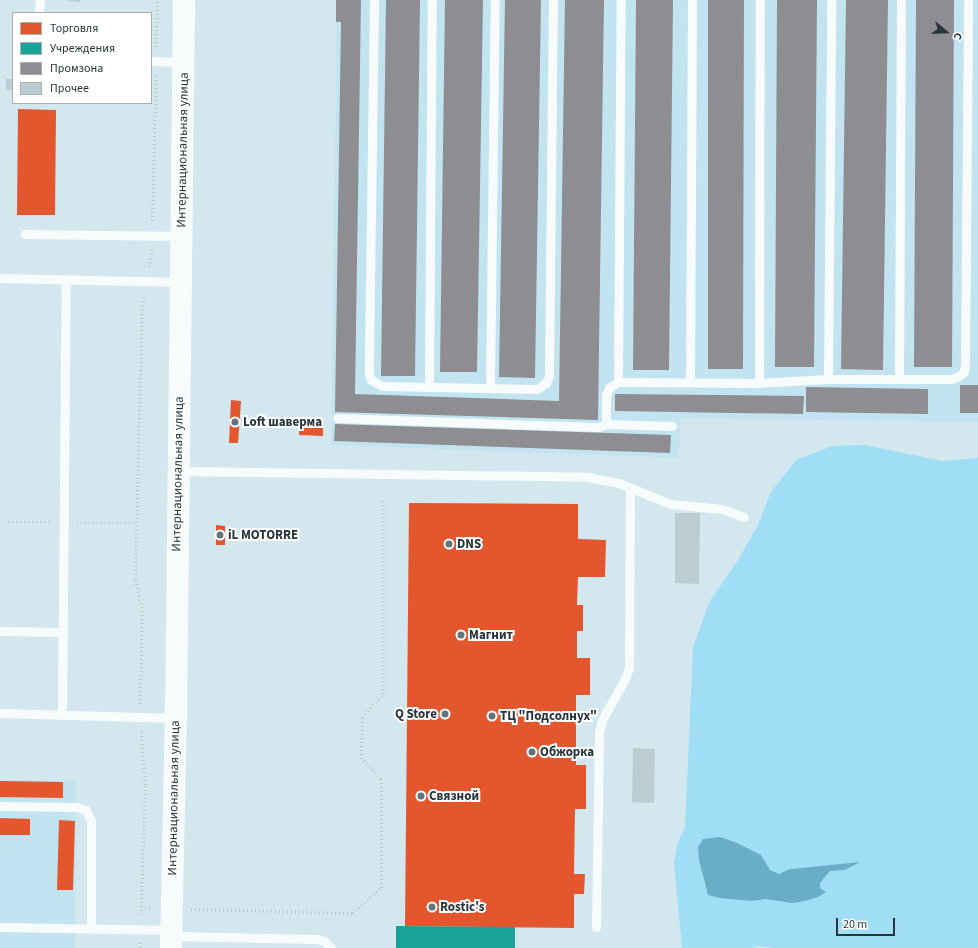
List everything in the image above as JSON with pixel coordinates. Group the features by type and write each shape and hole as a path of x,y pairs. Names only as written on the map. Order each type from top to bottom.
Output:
{"main road":[{"name":"Интернациональная улица","path":"171,938 176,718 184,0"}],"lane":[{"path":"39,12 40,0"},
{"path":"374,0 369,374 371,380 383,386 537,389 546,383 549,375 553,0"},
{"path":"429,387 432,0"},
{"path":"490,388 495,0"},
{"path":"618,382 621,0"},
{"path":"690,382 692,0"},
{"path":"759,383 760,0"},
{"path":"828,379 832,0"},
{"path":"899,379 901,0"},
{"path":"606,424 606,395 609,388 618,382 759,383 828,379 951,379 964,372 966,364 968,0"},
{"path":"154,61 184,62"},
{"path":"25,234 182,236"},
{"path":"0,278 181,282"},
{"path":"62,714 66,280"},
{"path":"337,418 598,427 606,424 672,426"},
{"path":"178,471 588,477 619,483 670,504 722,509 744,516"},
{"path":"596,927 599,732 602,720 624,681 628,668 630,488"},
{"path":"0,631 63,632"},
{"path":"0,713 176,718"},
{"path":"0,806 76,807 86,810 91,821 91,928"},
{"path":"0,927 140,928 171,938 317,939 324,941 331,948"}],"path":[{"path":"140,948 145,785 140,716 142,608 135,579 135,571 142,306 147,281 152,235 154,61 157,0"},
{"path":"141,907 352,914 381,888 381,779 361,759 362,717 383,694 383,499"}],"shaded area":[{"path":"337,0 978,0 978,422 680,418 679,458 331,445"},
{"path":"865,445 942,461 978,458 978,948 774,948 759,946 751,948 682,948 674,863 677,844 685,828 693,647 710,601 738,560 757,527 771,492 796,460 832,446","holes":["720,837 735,842 760,855 770,870 779,875 790,869 860,862 845,870 830,871 820,883 820,888 825,892 818,897 792,903 765,899 752,901 705,886 703,875"]},
{"path":"0,780 76,781 75,948 0,948"},
{"path":"720,837 735,842 761,855 770,870 779,874 790,869 860,862 845,870 830,871 820,883 820,888 826,892 818,897 805,901 792,903 765,899 752,901 720,898 708,895 699,860 698,847 703,839"}],"building: Торговля":[{"path":"18,109 56,110 55,215 17,215"},
{"name":"Loft шаверма","path":"231,400 241,401 238,443 229,443"},
{"path":"299,423 323,423 323,436 299,435"},
{"name":"ТЦ \"Подсолнух\"","path":"409,503 578,504 578,539 606,540 605,577 578,577 577,605 583,605 583,631 577,631 577,658 590,658 590,695 576,695 576,765 586,765 586,809 575,809 574,874 585,874 584,894 574,894 574,928 405,926"},
{"name":"iL MOTORRE","path":"216,525 225,526 225,545 216,545"},
{"path":"0,781 63,782 63,798 0,797"},
{"path":"0,818 30,819 30,835 0,835"},
{"path":"59,820 75,821 73,890 57,890"}],"building: Учреждения":[{"path":"396,926 515,927 515,948 396,948"}],"building: Промзона":[{"path":"336,0 361,0 355,394 559,401 565,0 604,0 598,420 335,412 341,22 336,22"},
{"path":"386,0 420,0 415,376 381,376"},
{"path":"445,0 483,0 477,372 440,372"},
{"path":"505,0 541,0 535,378 499,377"},
{"path":"636,0 673,0 669,370 633,370"},
{"path":"708,0 744,0 743,369 708,369"},
{"path":"777,0 817,0 814,367 775,367"},
{"path":"846,0 888,0 883,370 841,369"},
{"path":"916,0 954,0 952,367 914,367"},
{"path":"960,385 978,385 978,413 960,413"},
{"path":"806,387 928,389 928,414 806,412"},
{"path":"615,394 804,396 803,414 615,411"},
{"path":"335,424 671,435 670,453 334,441"}],"building: Прочее":[{"path":"80,0 80,2 69,1"},
{"path":"6,79 12,79 12,90 6,90"},
{"path":"675,513 700,513 699,584 675,583"},
{"path":"633,748 655,749 654,803 632,802"}],"place":[{"name":"Loft шаверма","path":"235,422"},
{"name":"iL MOTORRE","path":"220,535"},
{"name":"DNS","path":"449,544"},
{"name":"Магнит","path":"461,635"},
{"name":"Q Store","path":"445,714"},
{"name":"ТЦ \"Подсолнух\"","path":"492,716"},
{"name":"Обжорка","path":"532,752"},
{"name":"Связной","path":"421,796"},
{"name":"Rostic's","path":"432,907"}]}
